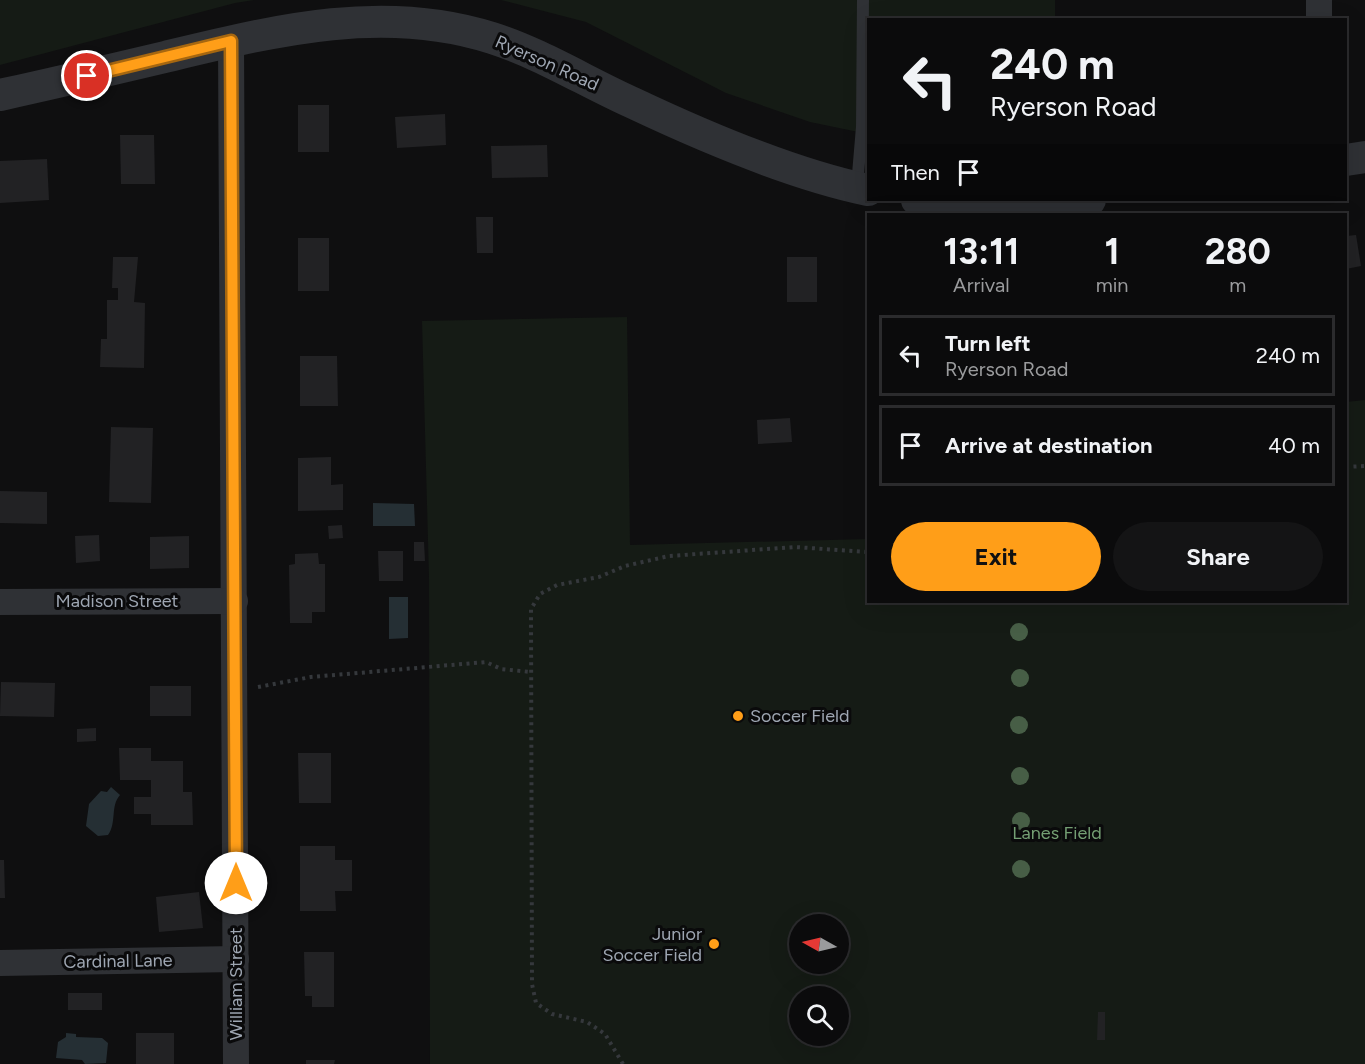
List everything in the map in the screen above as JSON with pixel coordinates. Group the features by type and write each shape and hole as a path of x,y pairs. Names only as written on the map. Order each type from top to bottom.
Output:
{"street":[{"path":"1318,0 1319,18"},
{"name":"Ryerson Road","path":"0,95 270,32 347,21 396,21 444,26 521,48 633,103 710,137 822,178 862,189"},
{"name":"William Street","path":"231,41 236,1064"},
{"path":"1347,160 1365,157"},
{"path":"926,201 1009,210 1082,201"},
{"name":"Madison Street","path":"0,602 235,601"},
{"name":"Cardinal Lane","path":"0,963 236,958"}],"lane":[{"path":"862,189 863,0"}],"path":[{"path":"1347,467 1365,466"},
{"path":"623,1064 605,1034 587,1022 552,1014 536,1003 532,984 531,609 540,594 557,585 599,577 625,566 669,555 795,547 867,552"},
{"path":"258,687 311,677 486,662 501,669 531,672"}],"green space":[{"path":"0,0 254,0 235,3 0,65"},
{"path":"501,0 1055,0 1055,18 867,18 867,134 810,122 726,93 586,22"},
{"name":"Lanes Field","path":"627,317 630,545 867,539 867,603 1347,603 1347,402 1365,400 1365,1064 430,1064 429,577 422,321"}],"shaded area":[{"path":"373,503 414,504 415,526 373,526"},
{"path":"389,597 408,597 408,638 389,639"},
{"path":"111,787 120,795 115,804 111,830 108,835 98,836 86,826 89,804 101,791 107,792"},
{"path":"66,1033 76,1034 76,1037 102,1038 108,1043 106,1063 85,1064 82,1060 56,1058 58,1042 66,1037"}],"building":[{"path":"298,105 329,105 329,152 298,152"},
{"path":"445,114 446,145 397,148 395,117"},
{"path":"120,135 154,135 155,184 121,184"},
{"path":"547,145 548,177 492,178 491,146"},
{"path":"47,159 49,200 0,203 0,161"},
{"path":"476,217 493,217 493,253 477,253"},
{"path":"1356,235 1361,266 1347,269 1347,236"},
{"path":"298,238 329,238 329,291 298,291"},
{"path":"113,257 138,257 134,302 145,303 144,368 100,367 101,339 107,339 107,300 118,300 118,288 112,288"},
{"path":"787,257 817,257 817,302 787,302"},
{"path":"300,356 337,356 338,406 300,406"},
{"path":"790,418 792,442 758,444 757,420"},
{"path":"111,427 153,428 151,503 109,502"},
{"path":"331,457 331,485 343,484 343,510 298,511 298,458"},
{"path":"0,491 47,492 47,524 0,523"},
{"path":"342,525 343,538 329,539 328,526"},
{"path":"99,535 100,561 76,563 75,536"},
{"path":"189,536 189,568 150,569 150,537"},
{"path":"414,542 424,542 425,561 414,561"},
{"path":"378,551 403,551 403,581 379,581"},
{"path":"318,553 319,564 325,564 325,612 312,612 312,623 290,623 289,565 295,564 295,554"},
{"path":"1,682 55,683 54,717 0,716"},
{"path":"150,686 191,686 191,716 150,716"},
{"path":"96,728 96,741 77,742 77,729"},
{"path":"119,748 151,748 151,761 183,761 183,792 192,792 193,825 151,825 151,814 134,814 134,797 151,797 151,780 120,780"},
{"path":"298,753 331,753 331,803 299,803"},
{"path":"300,846 335,846 335,860 352,860 352,891 335,891 336,911 300,911"},
{"path":"0,860 4,860 5,898 0,898"},
{"path":"199,892 203,928 159,932 156,897"},
{"path":"304,952 334,952 334,1007 312,1007 312,996 305,996"},
{"path":"68,993 102,993 102,1010 68,1010"},
{"path":"1098,1012 1105,1012 1105,1040 1097,1040"},
{"path":"136,1033 174,1033 174,1064 136,1064"},
{"path":"306,1060 335,1060 334,1064 306,1064"}],"place":[{"name":"Soccer Field","path":"738,716"},
{"name":"Junior Soccer Field","path":"714,944"}],"route":[{"path":"87,76 231,41 236,883"}]}
